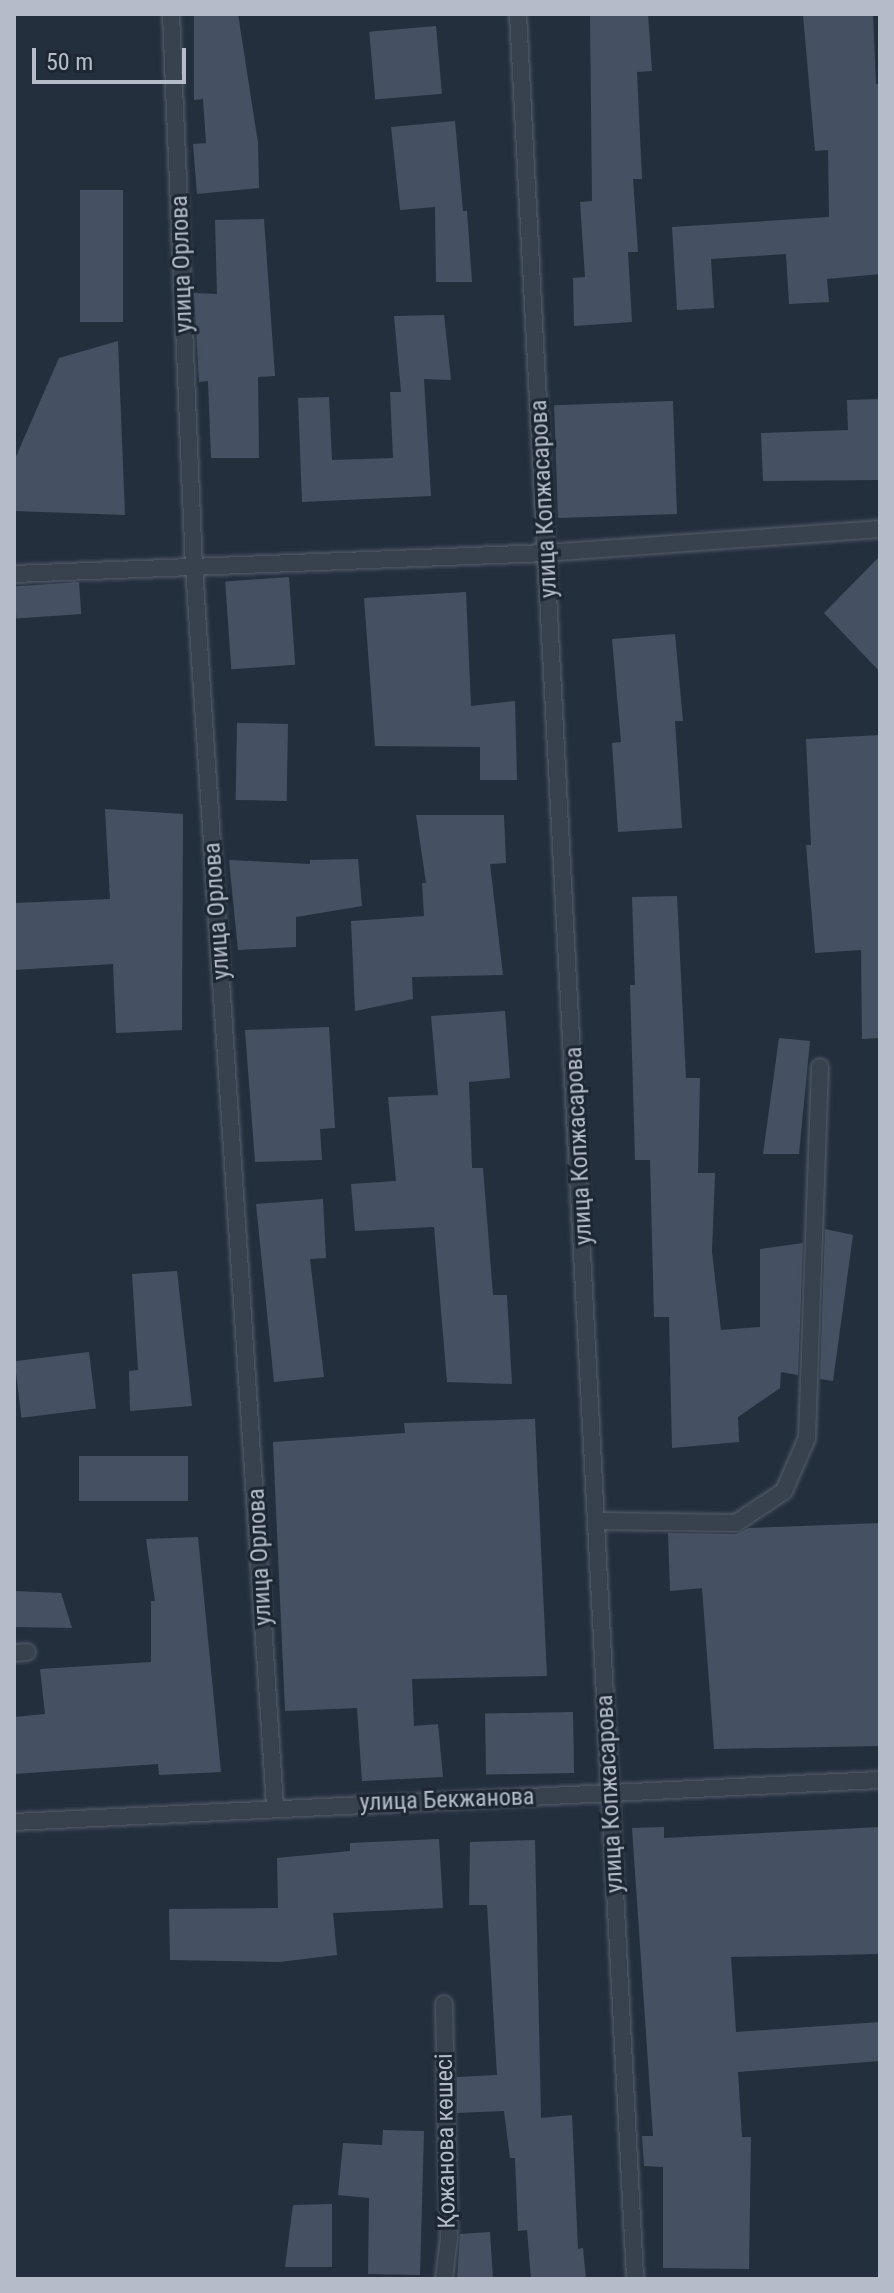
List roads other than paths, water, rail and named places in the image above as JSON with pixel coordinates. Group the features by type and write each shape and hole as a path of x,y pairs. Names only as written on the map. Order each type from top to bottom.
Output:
{"street":[{"name":"улица Орлова","path":"171,14 194,567 275,1807"},
{"name":"улица Копжасарова","path":"518,14 599,1521 635,2279"},
{"path":"14,574 547,553 880,529"},
{"path":"599,1521 736,1523 784,1491 807,1438 820,1067"},
{"name":"улица Бекжанова","path":"14,1822 880,1780"},
{"name":"Қожанова көшесі","path":"444,2004 449,2238 444,2279"}]}
